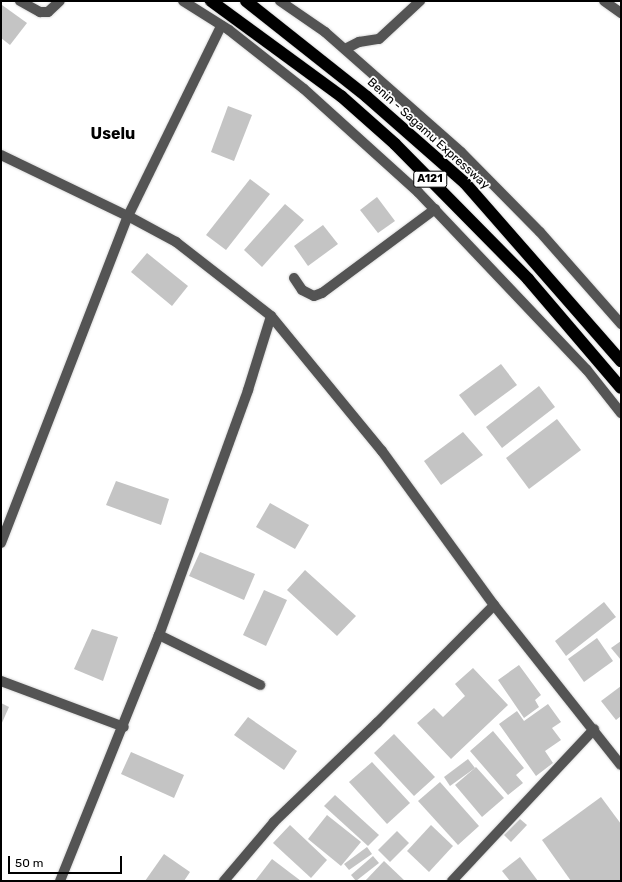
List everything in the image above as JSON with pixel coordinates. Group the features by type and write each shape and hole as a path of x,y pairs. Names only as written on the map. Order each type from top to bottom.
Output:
{"highway":[{"name":"A121","path":"211,1 341,96 395,144 528,279 621,388"},
{"name":"Benin - Sagamu Expressway","path":"246,1 367,97 465,183 621,360"}],"street":[{"path":"20,1 40,12 48,12 60,1"},
{"path":"183,1 221,26 304,89 435,210 587,370 621,413"},
{"path":"280,1 326,32 461,152 540,232 621,324"},
{"path":"345,49 359,42 379,39 420,1"},
{"path":"604,1 621,13"},
{"path":"1,544 128,216 221,26"},
{"path":"1,155 128,216 176,242 271,316 382,451 494,605 594,729 621,765"},
{"path":"294,278 302,290 314,296 322,294 435,210"},
{"path":"60,881 124,727 159,635 248,390 271,316"},
{"path":"224,881 274,822 377,724 494,605"},
{"path":"159,635 260,685"},
{"path":"1,681 124,727"},
{"path":"452,881 594,729"}],"building":[{"path":"2,5 27,23 10,45 1,38"},
{"path":"228,106 252,115 234,161 211,152"},
{"path":"250,179 270,194 226,250 206,235"},
{"path":"377,197 395,221 378,233 360,210"},
{"path":"285,204 304,220 262,267 244,250"},
{"path":"323,225 338,244 308,266 294,246"},
{"path":"147,253 188,286 172,306 131,272"},
{"path":"501,364 517,385 475,416 459,395"},
{"path":"539,386 555,407 502,448 486,427"},
{"path":"557,419 581,450 529,489 506,458"},
{"path":"463,432 483,455 441,485 424,461"},
{"path":"116,481 169,499 161,525 106,505"},
{"path":"270,503 309,525 295,549 256,527"},
{"path":"200,552 255,574 244,600 189,576"},
{"path":"305,570 356,616 337,636 287,590"},
{"path":"264,590 287,600 266,646 243,635"},
{"path":"604,602 616,617 566,656 555,641"},
{"path":"92,629 118,637 103,681 74,669"},
{"path":"597,638 613,661 584,682 568,659"},
{"path":"621,641 621,660 611,648"},
{"path":"519,665 541,695 535,700 539,707 524,718 498,680"},
{"path":"473,668 508,705 451,759 417,723 434,708 443,717 465,696 455,684"},
{"path":"621,686 621,716 616,720 601,701"},
{"path":"1,703 9,707 1,725"},
{"path":"548,704 561,722 552,728 561,740 545,751 553,763 536,776 499,724 517,711 524,721"},
{"path":"248,717 297,751 284,770 234,735"},
{"path":"493,731 524,768 516,775 523,783 508,795 470,751"},
{"path":"394,734 435,777 414,796 374,753"},
{"path":"131,752 184,775 174,798 121,774"},
{"path":"468,759 475,768 450,786 444,777"},
{"path":"372,762 410,803 387,824 349,782"},
{"path":"476,767 504,798 482,817 455,785"},
{"path":"440,782 479,826 458,845 418,801"},
{"path":"335,795 379,835 368,846 324,806"},
{"path":"601,797 621,824 621,881 571,881 542,840"},
{"path":"327,815 361,842 341,866 308,839"},
{"path":"520,819 527,825 511,842 504,835"},
{"path":"290,825 327,860 311,878 273,843"},
{"path":"431,825 453,846 429,872 407,851"},
{"path":"397,831 409,843 390,862 378,850"},
{"path":"367,847 372,854 349,870 344,864"},
{"path":"164,854 190,872 184,881 145,881"},
{"path":"373,856 379,863 356,881 351,875"},
{"path":"520,857 538,881 510,881 502,871"},
{"path":"272,859 301,881 255,881"},
{"path":"384,861 405,881 365,881"}],"district":[{"name":"Uselu","path":"113,134"}]}
